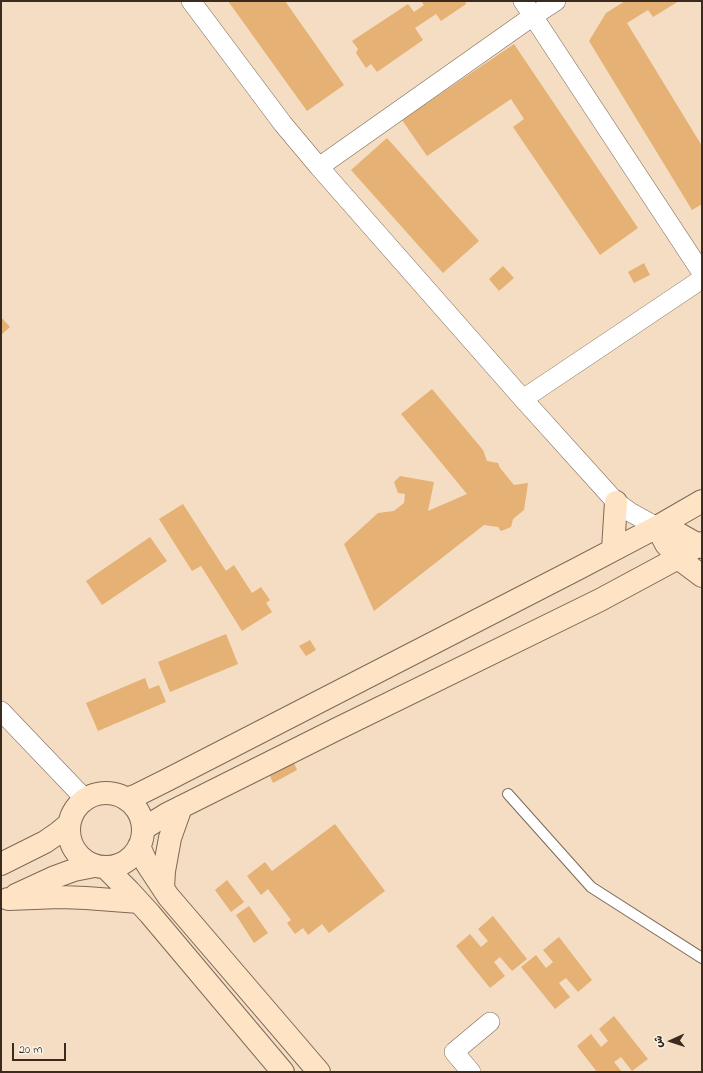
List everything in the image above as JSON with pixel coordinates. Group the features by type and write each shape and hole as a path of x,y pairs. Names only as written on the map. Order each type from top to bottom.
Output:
{"main road":[{"path":"126,799 165,781 614,550 702,501"},
{"path":"614,550 616,502"},
{"path":"657,527 679,534 701,545"},
{"path":"657,527 666,544 678,558 702,576"},
{"path":"5,901 36,885 74,870 116,866 125,862 133,855 141,838 156,820 600,600 701,545"},
{"path":"283,1072 139,902 100,867 84,861 77,854 71,845 69,824 72,814 77,806 85,799 94,795 105,793 116,794 126,799 138,812 141,820 141,838 147,864 162,888 319,1072"},
{"path":"162,888 164,866 170,838 181,807"},
{"path":"1,864 45,842 69,824"},
{"path":"5,901 60,897 139,902"}],"street":[{"path":"191,1 283,124 523,399 616,502 630,512 657,527"},
{"path":"319,167 528,8 556,1"},
{"path":"528,8 702,273"},
{"path":"523,399 702,279"},
{"path":"1,711 85,799"},
{"path":"471,1072 454,1052 490,1022"}],"lane":[{"path":"508,794 591,887 702,958"}],"building":[{"path":"228,1 285,1 344,85 307,111"},
{"path":"421,1 465,1 466,4 441,21 436,14 415,28 423,40 377,72 371,64 366,68 356,53 358,49 352,41 408,4 414,12 424,5"},
{"path":"625,1 679,1 653,17 648,10 627,23 702,146 702,204 692,210 589,41 606,13"},
{"path":"514,44 638,228 600,255 513,127 524,119 511,99 427,156 402,120"},
{"path":"387,138 479,241 443,273 351,170"},
{"path":"644,263 650,275 634,283 628,272"},
{"path":"503,266 514,278 499,291 489,279"},
{"path":"1,317 10,327 1,335"},
{"path":"432,389 483,450 487,461 498,463 500,468 514,485 528,483 524,510 513,519 511,527 501,531 498,527 484,525 374,611 344,544 378,513 394,511 404,503 405,494 398,493 394,482 400,476 434,482 428,511 467,494 401,414"},
{"path":"183,504 226,571 234,565 252,593 261,587 270,600 266,603 272,612 242,631 201,566 192,571 159,519"},
{"path":"150,537 167,561 102,605 86,581"},
{"path":"226,634 238,664 170,692 158,662"},
{"path":"310,640 316,650 306,656 299,646"},
{"path":"145,678 149,689 159,685 166,702 98,731 86,703"},
{"path":"294,763 297,770 273,783 270,776"},
{"path":"335,824 385,891 329,933 322,924 308,935 303,928 295,934 287,923 291,920 268,889 261,895 247,876 265,862 272,871"},
{"path":"227,880 244,902 231,912 215,890"},
{"path":"249,906 268,933 254,943 236,915"},
{"path":"493,916 527,959 512,971 500,957 494,962 505,976 490,988 456,946 470,934 481,947 488,941 478,929"},
{"path":"559,937 592,980 578,992 566,978 559,983 570,997 555,1009 521,967 536,955 546,968 553,962 543,950"},
{"path":"614,1016 648,1059 632,1071 621,1057 614,1062 622,1072 597,1072 577,1046 591,1034 601,1047 608,1041 599,1029"}]}
